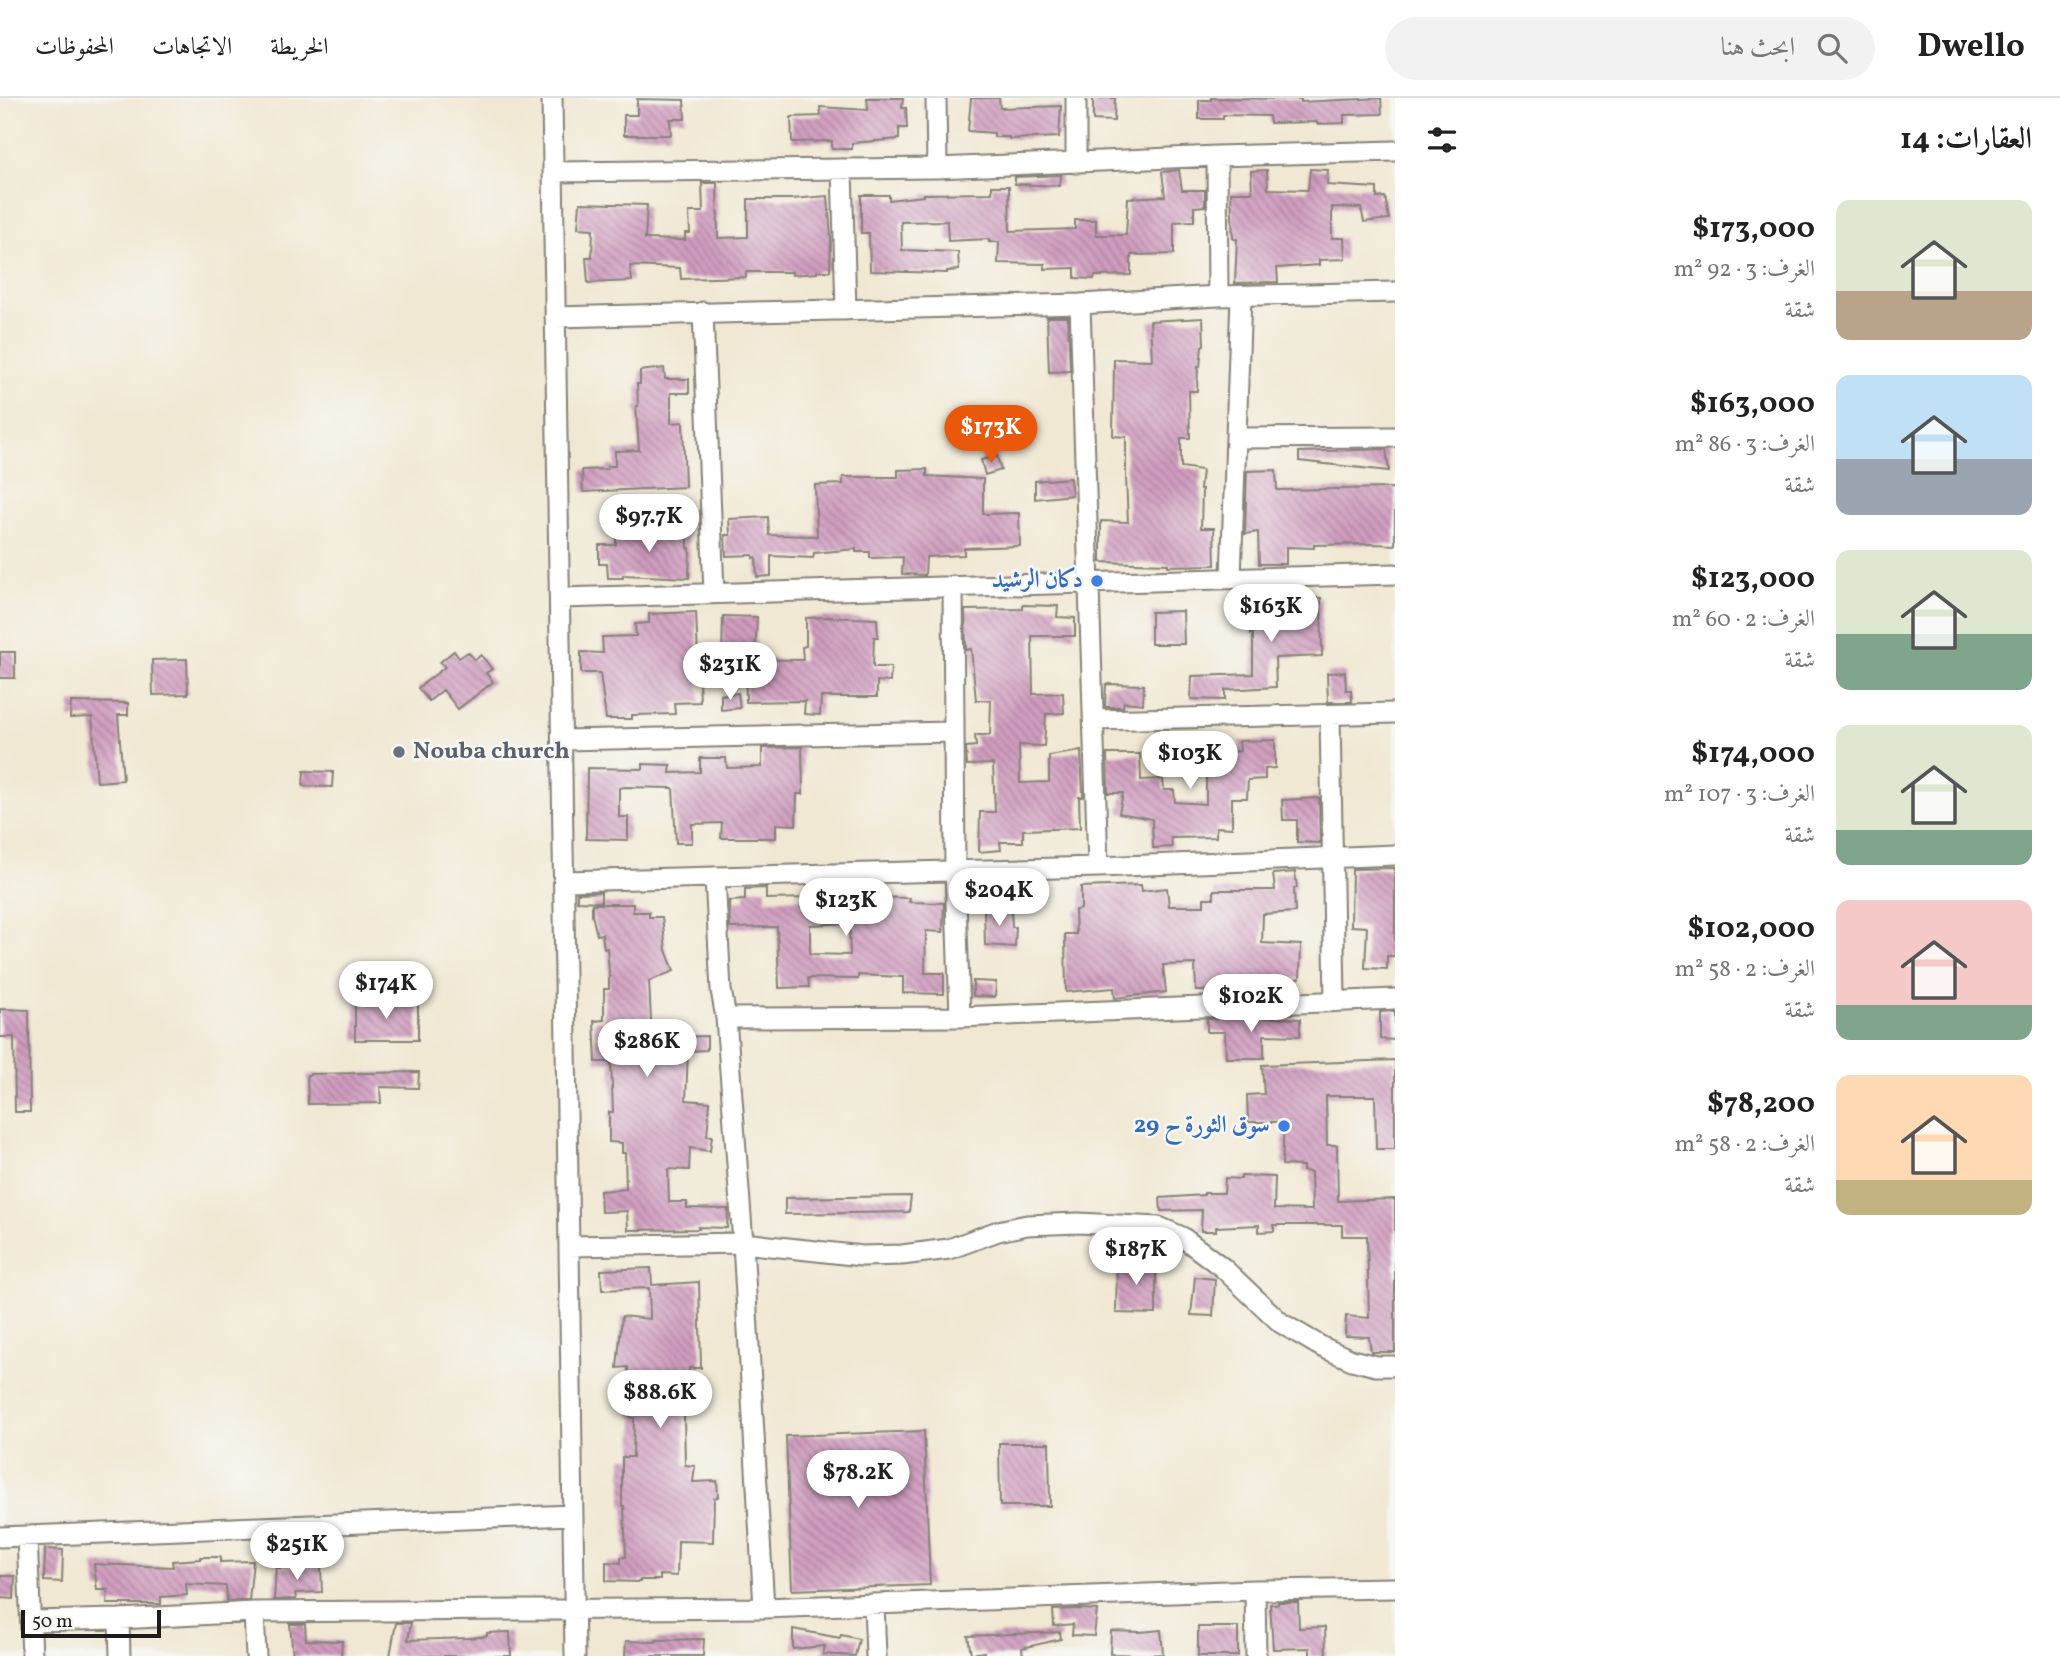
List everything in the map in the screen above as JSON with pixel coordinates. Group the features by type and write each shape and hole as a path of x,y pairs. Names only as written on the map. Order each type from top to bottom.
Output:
{"street":[{"path":"552,98 575,1656"},
{"path":"936,98 936,168"},
{"path":"1076,98 1076,163"},
{"path":"553,173 936,168 1395,151"},
{"path":"1217,156 1218,296"},
{"path":"842,169 846,310"},
{"path":"555,317 1080,304 1218,296 1395,292"},
{"path":"1231,578 1241,296"},
{"path":"1080,304 1098,867"},
{"path":"703,313 713,593"},
{"path":"1236,438 1395,437"},
{"path":"559,598 1395,574"},
{"path":"953,586 955,870 960,1017"},
{"path":"1094,720 1395,713"},
{"path":"1330,716 1335,1001"},
{"path":"562,740 953,732"},
{"path":"564,881 1098,867 1395,855"},
{"path":"715,877 721,990 726,1018 743,1243 764,1608"},
{"path":"726,1018 960,1017 1395,999"},
{"path":"569,1246 743,1243 862,1256 902,1255 948,1249 998,1231 1027,1225 1077,1223 1159,1227 1182,1237 1223,1268 1281,1323 1322,1347 1352,1360 1376,1366 1395,1366"},
{"path":"0,1537 573,1515"},
{"path":"27,1536 32,1656"},
{"path":"31,1621 254,1612 764,1608 1255,1590 1395,1588"},
{"path":"1255,1590 1256,1656"},
{"path":"874,1604 876,1656"},
{"path":"254,1612 256,1656"},
{"path":"119,1619 120,1656"}],"building":[{"path":"867,98 903,98 902,108 906,108 907,128 899,128 899,139 852,143 852,149 832,149 832,141 792,142 791,117 821,116 820,107 868,110"},
{"path":"971,98 999,98 1000,108 1061,106 1059,137 1009,139 994,137 994,133 968,131"},
{"path":"1093,98 1115,98 1114,121 1093,120"},
{"path":"1381,98 1382,114 1344,115 1344,123 1317,124 1270,123 1269,116 1223,115 1223,119 1199,119 1199,100 1301,99 1301,102"},
{"path":"637,99 684,100 685,119 670,119 671,135 624,135 624,115 637,115"},
{"path":"1310,169 1328,170 1327,185 1377,188 1377,198 1385,197 1389,219 1364,222 1361,208 1332,207 1332,238 1344,238 1345,259 1319,260 1319,265 1277,268 1278,282 1235,283 1237,239 1233,239 1231,192 1252,192 1251,171 1267,170 1268,189 1308,190"},
{"path":"1179,170 1182,190 1205,190 1205,206 1194,207 1194,221 1174,222 1174,254 1131,255 1131,275 1075,278 1075,268 1045,269 1045,264 998,263 999,242 989,242 989,239 948,241 947,221 901,222 902,250 958,252 959,270 947,273 870,271 869,233 861,233 861,195 889,195 889,200 923,194 992,193 992,186 1009,186 1010,231 1075,229 1075,220 1096,220 1096,235 1126,235 1128,198 1165,196 1162,172"},
{"path":"1061,175 1060,186 1015,184 1015,177"},
{"path":"702,183 717,183 718,238 748,237 748,199 828,196 830,271 792,275 792,272 746,272 746,277 681,279 680,268 630,266 632,281 588,283 586,257 592,257 593,229 578,228 580,203 647,205 645,239 685,240 685,233 690,233 689,212 703,212"},
{"path":"1047,317 1068,317 1070,371 1049,372"},
{"path":"1203,318 1204,345 1200,367 1198,366 1197,391 1189,391 1190,438 1181,438 1181,467 1202,470 1201,528 1214,528 1215,565 1168,566 1101,562 1101,521 1128,522 1126,437 1113,436 1114,359 1152,360 1150,321"},
{"path":"664,368 665,379 689,379 689,393 671,393 671,423 683,422 685,487 583,492 582,470 607,469 607,466 615,466 615,451 639,450 636,406 640,371"},
{"path":"1386,449 1389,471 1299,461 1299,452"},
{"path":"997,456 1001,470 985,475 981,460"},
{"path":"927,469 927,476 983,479 983,514 1019,513 1020,546 964,548 964,555 926,557 925,575 902,574 903,557 870,558 870,552 856,552 856,549 814,553 813,558 771,556 771,576 757,577 756,557 726,556 725,535 730,535 729,519 768,517 769,535 817,536 815,485 843,484 843,477 898,477 898,470"},
{"path":"1276,470 1277,490 1395,488 1395,545 1286,547 1286,564 1259,564 1258,532 1245,534 1247,471"},
{"path":"1070,478 1072,495 1035,499 1035,481"},
{"path":"659,522 688,523 689,578 623,575 623,578 608,578 607,564 599,564 599,545 616,545 616,534 661,535"},
{"path":"1264,591 1278,592 1278,596 1321,598 1322,656 1275,658 1276,687 1225,690 1225,700 1191,699 1192,676 1253,674 1250,609 1263,609"},
{"path":"1023,605 1058,606 1057,617 1075,618 1075,636 1032,636 1033,694 1063,693 1064,713 1046,714 1044,746 1019,745 1020,783 1049,782 1049,756 1081,751 1083,797 1079,797 1080,828 1023,830 1023,842 1000,842 1001,850 979,852 980,812 995,812 993,764 967,765 966,747 976,746 975,735 990,735 991,700 976,700 971,649 966,650 965,610 1023,609"},
{"path":"1183,611 1184,644 1151,644 1151,612"},
{"path":"696,612 700,702 674,703 675,714 632,715 632,719 606,719 600,673 581,673 581,652 603,653 602,637 636,636 635,624 649,623 649,614"},
{"path":"723,616 757,617 755,658 722,657"},
{"path":"806,618 877,619 878,637 874,637 873,667 891,667 890,682 877,681 877,697 821,697 820,715 804,714 805,701 746,702 745,659 803,660"},
{"path":"454,651 459,658 468,652 475,660 481,655 492,669 486,673 493,682 458,709 443,690 429,701 418,688 445,667 440,662"},
{"path":"0,652 15,652 15,678 0,678"},
{"path":"187,659 188,694 153,695 152,660"},
{"path":"1345,672 1346,690 1351,690 1352,702 1328,702 1327,673"},
{"path":"1106,684 1144,685 1143,704 1124,702 1123,707 1105,707"},
{"path":"738,693 740,708 721,710 721,695"},
{"path":"71,702 128,703 128,715 118,715 123,780 97,782 92,717 70,718"},
{"path":"1275,740 1275,768 1265,769 1265,779 1248,780 1247,798 1232,798 1232,828 1216,827 1216,837 1171,838 1172,847 1153,848 1152,819 1119,813 1123,793 1108,793 1107,754 1140,754 1141,780 1163,779 1164,790 1174,790 1175,802 1206,804 1206,774 1197,774 1197,752 1240,751 1239,741"},
{"path":"802,747 803,794 797,794 796,825 776,824 776,838 721,838 722,823 692,824 692,843 676,843 673,788 625,787 619,788 619,817 628,817 628,840 586,839 587,768 643,769 643,764 671,765 670,773 700,772 700,758 726,758 727,768 762,767 762,748"},
{"path":"304,771 333,772 332,787 303,786"},
{"path":"1319,798 1320,843 1297,842 1297,820 1283,820 1282,800"},
{"path":"1395,868 1395,956 1387,956 1387,969 1365,968 1367,927 1351,926 1352,869"},
{"path":"1295,872 1295,912 1263,914 1262,943 1301,945 1300,978 1247,989 1247,993 1207,995 1207,991 1196,991 1195,964 1163,965 1166,992 1115,998 1114,988 1066,992 1065,934 1076,934 1075,910 1081,909 1081,887 1141,885 1142,891 1167,888 1169,906 1204,906 1204,898 1214,898 1214,890 1275,890 1273,874"},
{"path":"766,888 766,899 809,898 809,901 860,897 910,898 909,902 944,903 943,932 926,931 925,973 944,973 944,994 903,993 903,977 858,975 858,979 808,978 809,987 779,988 777,927 730,928 729,901 745,900 745,889","holes":["849,923 850,955 810,954 810,925"]},
{"path":"601,892 601,902 577,901 577,893"},
{"path":"592,904 633,904 633,912 649,912 649,917 662,917 666,950 674,971 649,981 652,1040 707,1036 707,1050 688,1051 686,1100 710,1102 707,1136 712,1136 710,1151 690,1148 689,1170 668,1169 669,1202 687,1202 687,1208 728,1209 727,1228 628,1230 627,1211 601,1212 600,1191 626,1189 625,1153 622,1153 622,1143 609,1142 609,1112 613,1112 611,1062 596,1062 594,1021 604,1020 604,989 609,989 609,971 607,948 604,949 602,934 597,935"},
{"path":"984,908 1011,908 1012,927 1016,927 1015,947 985,945"},
{"path":"973,981 996,982 995,997 973,996"},
{"path":"355,1002 418,1002 418,1040 355,1040"},
{"path":"0,1009 29,1010 30,1112 15,1112 14,1037 0,1037"},
{"path":"1395,1011 1395,1040 1380,1039 1380,1012"},
{"path":"1207,1019 1300,1019 1300,1036 1264,1035 1264,1058 1226,1058 1225,1032 1207,1032"},
{"path":"1395,1060 1395,1149 1376,1149 1375,1096 1326,1096 1327,1145 1337,1145 1338,1201 1395,1199 1395,1352 1371,1352 1369,1337 1345,1336 1346,1316 1369,1318 1367,1236 1342,1236 1342,1225 1274,1225 1274,1231 1259,1232 1259,1225 1216,1227 1216,1231 1201,1231 1202,1210 1161,1211 1160,1198 1224,1193 1225,1178 1275,1177 1274,1209 1312,1210 1311,1172 1303,1171 1303,1166 1282,1165 1284,1122 1248,1122 1247,1095 1264,1094 1262,1065"},
{"path":"419,1072 418,1088 380,1087 381,1103 308,1104 307,1075 310,1074"},
{"path":"911,1196 909,1212 785,1214 785,1198"},
{"path":"1117,1261 1156,1261 1156,1314 1116,1313"},
{"path":"651,1268 652,1285 699,1282 701,1368 689,1368 688,1414 684,1414 685,1465 695,1466 693,1482 717,1481 713,1542 678,1541 677,1576 660,1575 660,1580 640,1582 606,1581 606,1562 621,1563 621,1557 626,1557 622,1457 633,1457 634,1418 630,1417 628,1367 617,1368 622,1316 650,1319 649,1288 602,1290 601,1270"},
{"path":"1195,1277 1215,1279 1213,1316 1191,1315"},
{"path":"924,1431 930,1585 792,1590 786,1436"},
{"path":"999,1443 1049,1443 1050,1506 1000,1506"},
{"path":"45,1549 63,1550 62,1582 44,1581"},
{"path":"220,1557 220,1562 253,1561 249,1600 227,1601 226,1586 186,1584 187,1595 161,1597 161,1604 107,1604 108,1590 97,1590 94,1564 173,1567 172,1561"},
{"path":"321,1567 322,1592 295,1593 296,1599 274,1600 276,1568"},
{"path":"0,1576 15,1576 14,1599 0,1598"},
{"path":"1298,1602 1299,1628 1325,1627 1326,1656 1310,1656 1310,1648 1273,1649 1270,1604"},
{"path":"1053,1610 1097,1610 1094,1636 1072,1635 1073,1624 1054,1626"},
{"path":"396,1623 411,1623 408,1640 470,1638 487,1636 487,1633 510,1632 511,1656 390,1656"},
{"path":"290,1624 305,1624 306,1640 342,1641 341,1656 293,1656"},
{"path":"1198,1627 1238,1627 1238,1656 1198,1656"},
{"path":"793,1629 859,1639 855,1656 823,1654 825,1646 793,1649"},
{"path":"1161,1630 1163,1654 1110,1654 1111,1631"},
{"path":"1060,1632 1061,1639 1022,1648 1023,1656 984,1656 984,1652 971,1654 968,1636"},
{"path":"704,1639 703,1656 625,1656 626,1641"}],"place":[{"name":"دكان الرشيد","path":"1097,581"},
{"name":"Nouba church","path":"399,752"},
{"name":"سوق الثورة ح 29","path":"1284,1126"}]}
